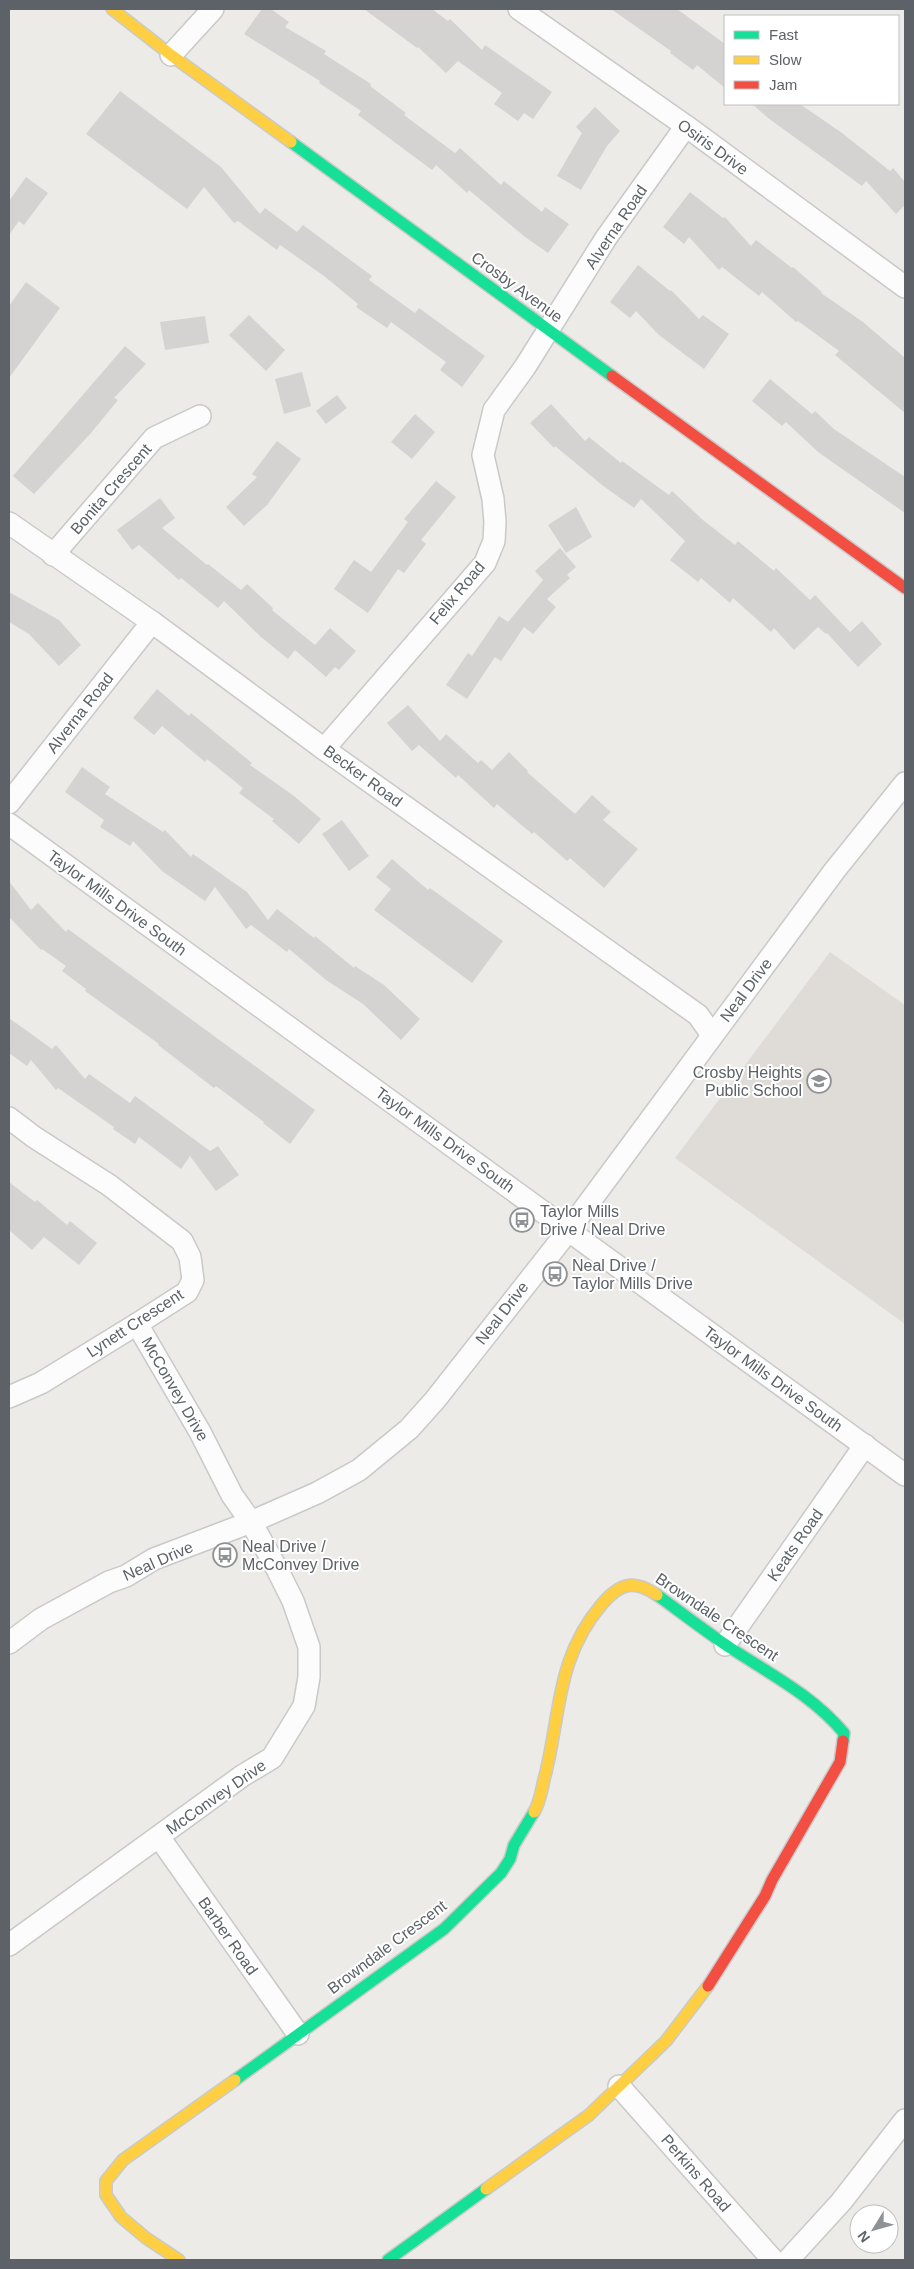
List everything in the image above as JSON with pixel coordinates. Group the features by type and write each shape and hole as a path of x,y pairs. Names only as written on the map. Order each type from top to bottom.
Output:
{"street":[{"name":"Crosby Avenue","path":"112,9 171,55 905,588"},
{"path":"171,55 213,9"},
{"name":"Osiris Drive","path":"519,9 686,126 905,287"},
{"name":"Alverna Road","path":"548,330 606,238 686,126"},
{"name":"Felix Road","path":"324,749 485,563 494,541 495,522 493,499 483,455 486,438 494,410 548,330"},
{"name":"Bonita Crescent","path":"53,555 154,438 200,416"},
{"name":"Becker Road","path":"9,523 152,622 324,749 698,1015 712,1035"},
{"name":"Alverna Road","path":"9,804 152,622"},
{"name":"Neal Drive","path":"9,1643 41,1620 109,1582 126,1576 154,1560 251,1522 317,1492 359,1470 409,1430 435,1400 568,1231 834,870 905,783"},
{"name":"Taylor Mills Drive South","path":"9,824 905,1475"},
{"name":"Lynett Crescent","path":"9,1118 34,1137 108,1185 182,1241 190,1257 192,1280 186,1292 137,1324 41,1383 9,1397"},
{"name":"McConvey Drive","path":"9,1945 242,1776 272,1758 304,1706 308,1677 309,1647 293,1601 251,1522 232,1494 200,1432 137,1324"},
{"name":"Keats Road","path":"725,1645 865,1445"},
{"name":"Browndale Crescent","path":"179,2260 132,2228 117,2212 105,2196 105,2185 111,2174 124,2160 444,1929 501,1873 510,1859 514,1845 537,1806 548,1762 560,1688 576,1640 588,1620 611,1592 625,1586 642,1585 725,1645 793,1687 834,1719 844,1733 840,1762 758,1909 709,1984 666,2040 589,2115 388,2260"},
{"name":"Barber Road","path":"158,1837 298,2034"},
{"name":"Perkins Road","path":"619,2086 773,2260"},
{"path":"788,2260 841,2202 905,2120"}],"shaded area":[{"name":"Crosby Heights Public School","path":"830,952 905,1005 905,1324 675,1158"}],"building":[{"path":"262,9 271,9 289,22 285,27 326,51 324,54 371,84 370,86 406,113 404,115 455,153 460,148 501,185 504,181 542,212 545,207 569,224 548,253 525,237 469,190 467,193 436,165 432,170 358,115 361,111 319,83 320,81 244,34"},
{"path":"364,9 432,9 448,21 450,19 482,50 485,45 552,92 533,119 524,113 518,121 494,104 502,93 458,61 446,73 418,47"},
{"path":"611,9 677,9 724,43 724,87 697,65 693,70 670,53 671,51"},
{"path":"120,91 221,167 260,214 265,208 297,232 303,225 372,276 369,280 415,313 419,308 485,356 462,387 440,370 446,362 391,322 387,328 356,307 358,304 324,276 280,245 277,250 238,221 234,223 204,187 187,209 86,134"},
{"path":"753,105 801,105 842,133 890,171 893,168 905,182 905,205 896,214 866,181 862,186 768,118"},
{"path":"595,107 620,131 607,146 581,190 557,176 582,133 576,127"},
{"path":"26,177 48,193 24,225 19,221 9,235 9,201"},
{"path":"690,192 723,218 725,217 751,246 756,240 793,267 821,293 863,322 905,358 905,413 835,355 839,351 798,321 796,322 762,292 759,296 722,267 719,270 689,237 684,244 663,227"},
{"path":"638,265 671,290 699,319 703,315 729,334 704,369 659,335 636,311 630,318 610,302"},
{"path":"26,282 60,308 9,378 9,306"},
{"path":"249,315 285,350 266,371 229,335"},
{"path":"205,316 209,343 165,350 160,322"},
{"path":"125,346 146,364 114,398 118,400 91,433 34,494 13,476"},
{"path":"302,372 311,406 284,414 275,379"},
{"path":"770,379 812,414 815,411 834,429 905,477 905,513 818,452 786,422 782,426 752,401"},
{"path":"337,395 347,408 326,424 316,411"},
{"path":"551,404 585,441 589,437 621,463 622,461 669,495 672,491 703,520 735,545 738,541 774,571 776,568 810,600 815,595 850,632 862,621 882,644 858,667 827,633 818,627 794,650 774,628 771,632 733,598 730,603 701,578 698,582 670,560 685,541 641,499 634,508 602,485 555,446 554,448 530,423"},
{"path":"415,414 435,432 412,459 391,442"},
{"path":"277,441 301,459 267,505 244,526 226,507 257,477 252,474"},
{"path":"436,481 456,497 421,540 426,544 404,573 398,569 368,613 334,589 354,560 371,572 408,522 404,519"},
{"path":"160,498 175,518 162,528 207,565 241,590 247,584 273,608 272,610 315,645 330,628 356,651 339,670 335,667 326,677 295,650 288,659 261,637 224,601 218,608 181,578 179,580 139,545 132,550 117,530"},
{"path":"576,507 592,537 566,553 548,525"},
{"path":"560,548 576,567 567,575 570,578 547,599 556,607 533,634 524,627 501,661 495,657 467,699 446,685 468,653 472,656 499,616 508,622 543,580 535,571"},
{"path":"9,592 59,620 81,645 59,666 29,634 9,622"},
{"path":"157,689 189,716 191,713 252,763 250,765 294,796 321,819 299,844 272,821 274,819 239,793 243,788 207,759 205,762 162,726 154,735 133,718"},
{"path":"408,705 440,741 446,734 478,763 481,760 492,770 509,752 527,772 575,814 592,795 611,812 603,820 638,849 604,888 570,858 567,861 534,832 532,834 497,804 494,808 458,775 456,778 419,745 412,751 387,723"},
{"path":"82,767 110,787 105,794 163,832 165,830 191,857 193,854 247,892 268,920 277,909 314,938 315,936 354,968 355,966 384,985 420,1019 401,1040 363,1004 326,980 289,949 287,952 251,925 246,929 215,887 205,901 162,871 133,841 130,846 100,827 104,820 65,792"},
{"path":"342,820 369,856 349,871 322,834"},
{"path":"392,859 428,890 430,888 503,941 472,983 374,910 391,889 376,877"},
{"path":"9,881 31,910 38,903 66,932 68,929 315,1110 290,1144 216,1086 214,1088 159,1044 85,991 86,989 62,971 66,966 41,950 9,917"},
{"path":"9,1018 52,1049 56,1045 85,1079 89,1074 130,1103 135,1096 210,1151 218,1146 239,1175 216,1191 190,1156 181,1169 139,1137 135,1144 113,1129 114,1127 58,1088 56,1090 31,1060 27,1066 9,1053"},
{"path":"9,1182 35,1202 37,1200 67,1225 70,1221 97,1243 79,1265 44,1237 32,1250 9,1230"}],"traffic: fast":[{"path":"291,142 612,376"},
{"path":"657,1595 722,1643 805,1697 844,1733 843,1741"},
{"path":"235,2080 444,1929 501,1873 510,1859 514,1845 534,1812"},
{"path":"388,2260 486,2189"}],"traffic: slow":[{"path":"112,9 171,55 291,142"},
{"path":"534,1812 540,1798 546,1772 558,1705 568,1664 587,1624 602,1604 615,1591 621,1588 634,1585 657,1595"},
{"path":"486,2189 589,2115 666,2041 708,1986"},
{"path":"179,2260 146,2238 121,2217 106,2195 106,2181 123,2160 235,2080"}],"traffic: jam":[{"path":"612,376 905,588"},
{"path":"708,1986 765,1896 772,1880 840,1762 843,1741"}],"place":[{"name":"Crosby Heights Public School","path":"819,1081"},
{"name":"Taylor Mills Drive / Neal Drive","path":"522,1220"},
{"name":"Neal Drive / Taylor Mills Drive","path":"555,1274"},
{"name":"Neal Drive / McConvey Drive","path":"225,1555"}]}
